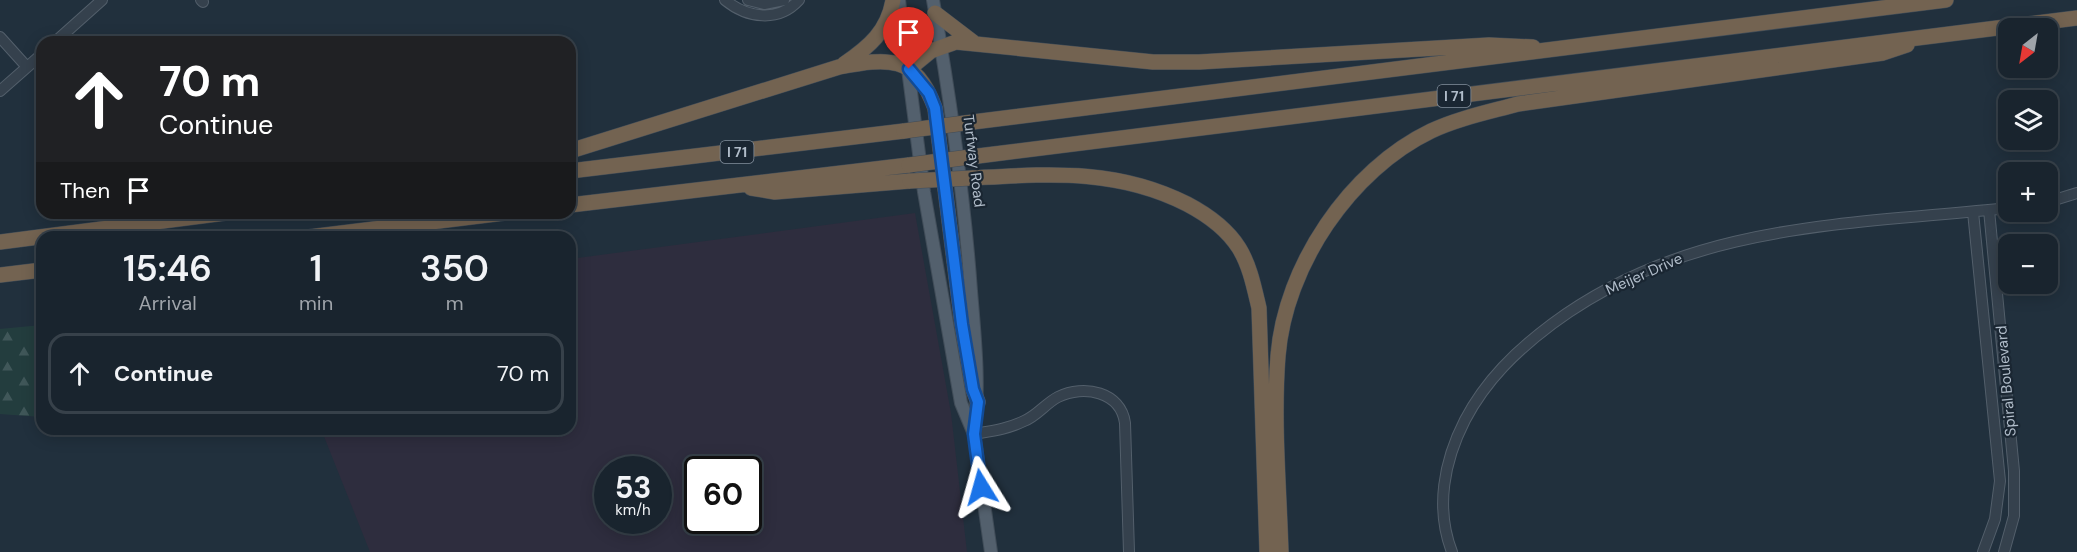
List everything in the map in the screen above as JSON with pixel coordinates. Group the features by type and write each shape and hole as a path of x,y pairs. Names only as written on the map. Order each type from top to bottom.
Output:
{"highway":[{"path":"839,67 859,54 885,28 893,0"},
{"name":"I 71","path":"576,170 1560,50 1946,0"},
{"path":"934,7 975,44"},
{"name":"I 71","path":"576,204 909,165 2077,18"},
{"path":"1281,552 1277,423 1278,354 1288,309 1300,273 1317,239 1338,208 1363,180 1402,148 1442,127 1518,104 1883,53 1938,34"},
{"path":"909,69 941,46 956,42 1153,62 1200,62 1489,45 1560,50"},
{"path":"576,149 839,67 880,60 899,63 909,69 929,93 935,108 962,324 973,389 978,402"},
{"path":"730,185 775,192 910,181 1061,174 1112,178 1172,197 1199,211 1219,226 1239,247 1251,274 1259,308 1267,552"},
{"path":"85,231 178,219"},
{"path":"358,231 455,219"},
{"path":"0,242 36,237"},
{"path":"0,275 36,271"}],"main road":[{"name":"Turfway Road","path":"899,0 924,192 961,403 974,434"},
{"name":"Turfway Road","path":"934,7 965,204 978,402 974,434 990,552"}],"street":[{"path":"62,36 102,0"},
{"path":"725,0 750,15 763,16 788,9 799,0"},
{"path":"748,0 764,4 784,0"},
{"path":"0,37 27,67"},
{"path":"0,91 36,59"},
{"path":"2058,199 2077,194"},
{"name":"Meijer Drive","path":"1452,552 1445,529 1443,498 1457,436 1481,392 1505,363 1563,316 1592,297 1656,265 1729,242 1790,230 1998,209"},
{"name":"Spiral Boulevard","path":"1989,210 2014,471 2014,516 2004,552"},
{"name":"Spiral Boulevard","path":"1973,212 2000,481 1995,519 1983,552"},
{"path":"974,434 1012,427 1028,420 1060,396 1072,392 1093,392 1112,398 1124,412 1129,552"}],"shaded area":[{"path":"915,213 951,413 967,552 370,552 323,435 576,435 576,258"}],"green space":[{"path":"36,326 36,417 0,414 0,329"}],"route":[{"path":"909,69 929,93 935,108 962,324 973,389 978,402 974,434 981,487"}]}
